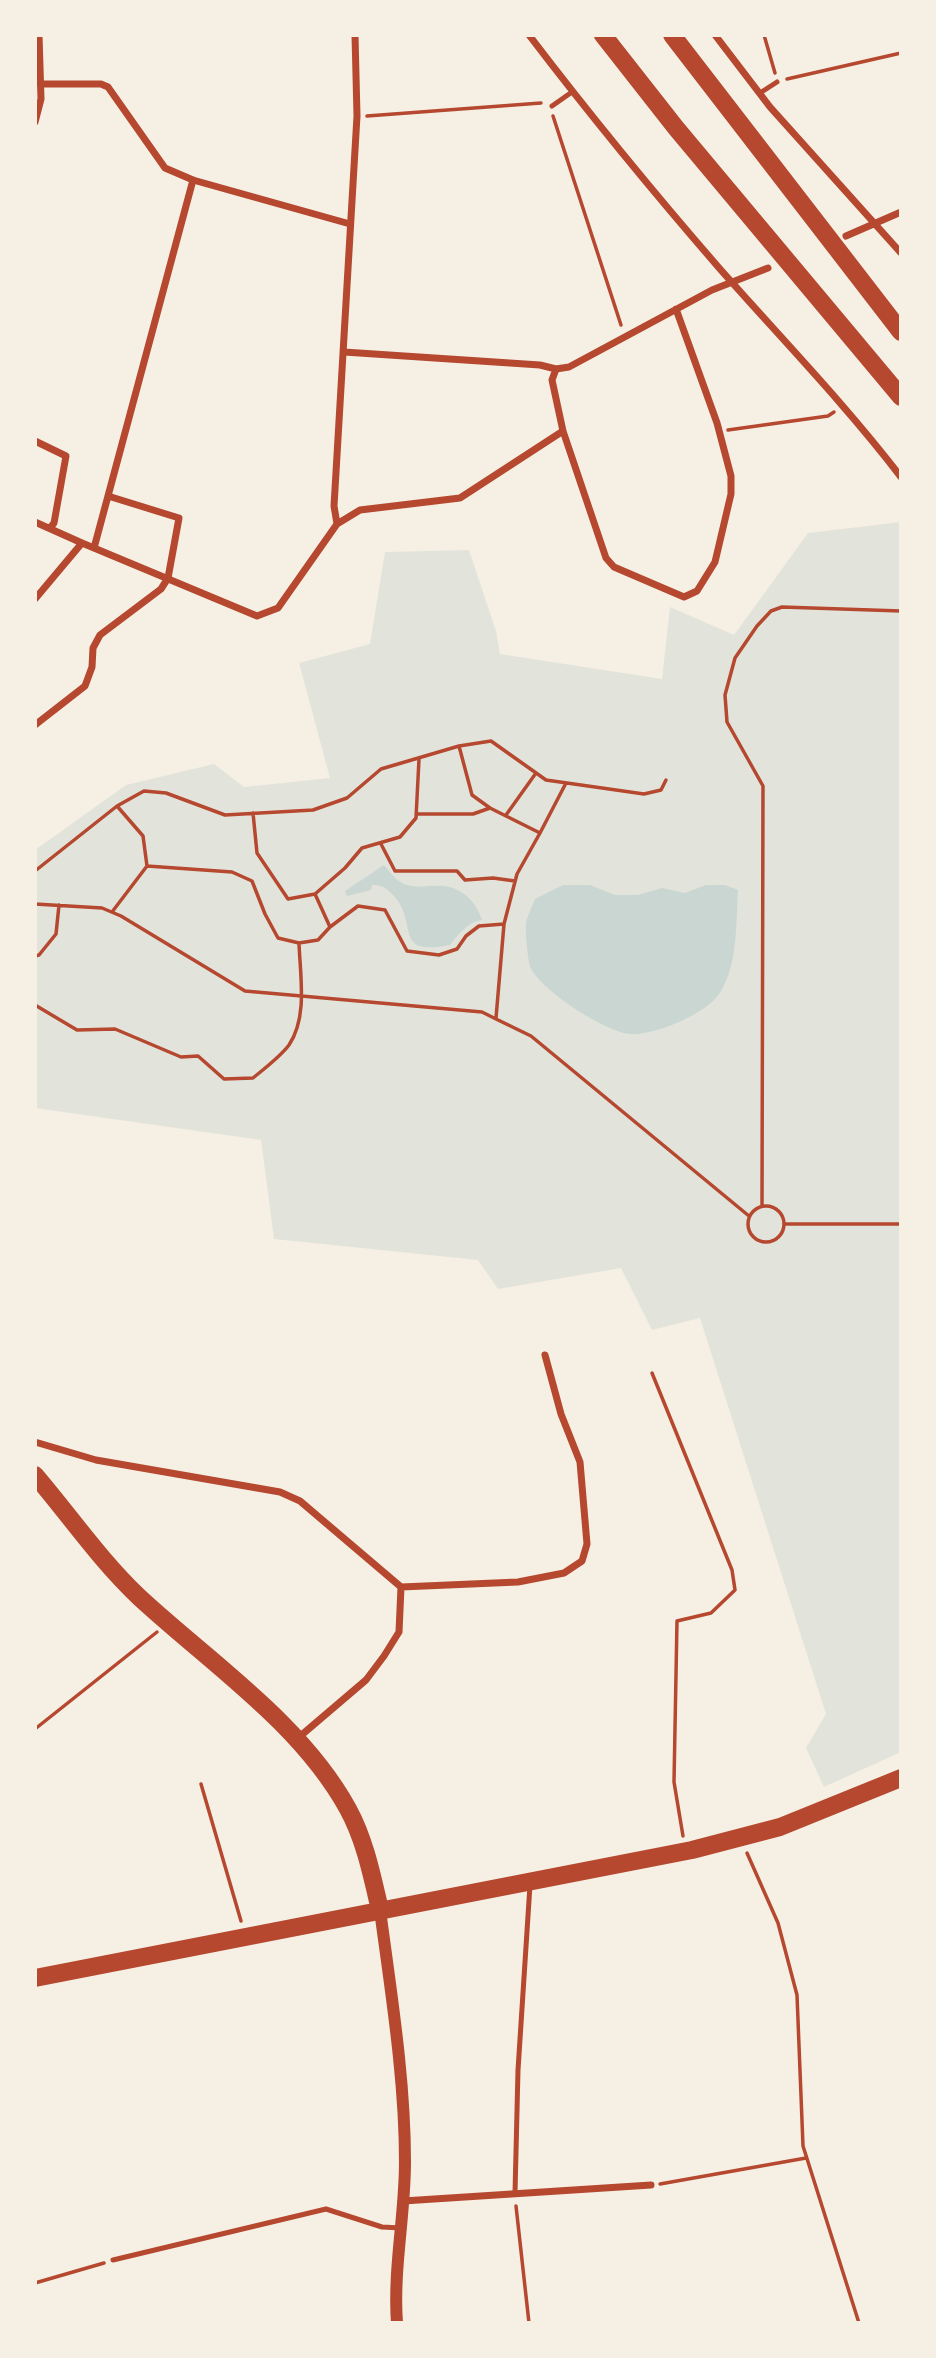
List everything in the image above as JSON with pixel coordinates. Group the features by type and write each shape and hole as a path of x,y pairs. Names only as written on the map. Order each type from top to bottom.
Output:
{"main road":[{"path":"603,35 685,138 901,397"},
{"path":"672,35 901,332"},
{"path":"35,1475 92,1548 139,1596 248,1690 321,1767 349,1810 367,1854 380,1910"},
{"path":"35,1978 685,1852 780,1827 901,1778"}],"street":[{"path":"35,122 41,99 39,35"},
{"path":"337,524 334,506 357,116 355,35"},
{"path":"529,35 572,92 733,283 844,407 901,477"},
{"path":"715,35 760,93 901,253"},
{"path":"40,84 102,84 108,87 165,167 193,180 350,224"},
{"path":"94,548 193,180"},
{"path":"846,236 901,212"},
{"path":"344,352 540,365 556,369 569,367 712,290 768,268"},
{"path":"556,369 552,380 562,431 606,558 614,567 684,597 696,591 715,562 723,537 732,494 731,476 719,431 676,309"},
{"path":"35,522 257,616 278,608 337,524 360,510 460,498 562,431"},
{"path":"35,441 66,456 54,523 50,528"},
{"path":"35,725 85,686 92,667 93,648 100,635 161,589 168,578 179,519 108,496"},
{"path":"35,598 82,544"},
{"path":"35,1442 96,1460 280,1492 300,1502 401,1587 518,1582 564,1573 582,1561 587,1544 580,1462 561,1414 545,1355"},
{"path":"295,1740 366,1680 384,1656 399,1632 401,1587"},
{"path":"380,1910 399,2065 405,2161 397,2269 397,2323"},
{"path":"403,2201 651,2185"}],"lane":[{"path":"760,93 777,82"},
{"path":"552,106 572,92"},
{"path":"515,2193 517,2070 531,1882"},
{"path":"113,2260 326,2209 382,2227 401,2228"}],"path":[{"path":"764,35 777,82 901,53"},
{"path":"357,116 535,103 552,106 553,122 625,337"},
{"path":"719,431 828,416 844,407"},
{"path":"762,1206 763,786 727,722 724,695 735,658 771,611 782,607 901,611"},
{"path":"35,871 117,806 144,791 166,793 225,815 313,810 347,799 381,769 459,746 491,741 546,780 644,794 661,790 666,780"},
{"path":"459,746 472,796 540,833"},
{"path":"253,813 257,853 288,900 315,894 362,849 400,837 416,818 419,758"},
{"path":"506,815 536,773"},
{"path":"496,1019 504,924 517,874 566,783"},
{"path":"112,912 147,866 143,836 117,806"},
{"path":"416,814 472,814 490,808"},
{"path":"381,843 395,871 457,871 465,880 493,878 515,881"},
{"path":"147,866 232,872 252,881 278,938 299,943 318,940 330,927 358,906 385,910 407,951 439,955 457,949 466,936 479,926 504,924"},
{"path":"315,894 330,927"},
{"path":"35,904 102,908 112,912 244,991 482,1013 496,1019 531,1036 749,1216"},
{"path":"35,956 39,955 56,934 59,905"},
{"path":"35,1005 77,1030 115,1029 181,1057 198,1056 224,1079 253,1078 288,1046 299,1027 299,943"},
{"path":"762,1206 774,1206 785,1224 779,1237 766,1242 752,1237 748,1230 749,1216 753,1210 762,1206"},
{"path":"785,1224 901,1224"},
{"path":"652,1373 732,1570 734,1590 711,1613 677,1621 674,1782 685,1852"},
{"path":"35,1729 169,1623"},
{"path":"201,1784 246,1937"},
{"path":"741,1838 778,1923 797,1995 803,2146 859,2323"},
{"path":"651,2185 806,2158"},
{"path":"515,2193 528,2323"},
{"path":"35,2283 113,2260"}],"shaded area":[{"path":"901,522 901,1752 824,1787 806,1748 826,1714 700,1318 652,1330 621,1268 498,1289 478,1260 274,1239 261,1140 35,1108 35,850 126,785 214,764 244,787 330,778 299,663 370,644 385,552 469,550 496,631 500,654 662,679 670,607 734,635 808,533"},
{"path":"384,865 404,884 450,887 463,893 476,907 482,920 468,926 450,945 420,946 409,934 400,904 387,889 372,885 371,890 347,896 345,891"},
{"path":"563,885 590,885 615,895 638,895 662,888 685,893 706,885 725,885 738,890 733,958 719,994 691,1016 640,1034 618,1031 574,1008 536,976 530,966 527,945 526,924 535,899"}]}
